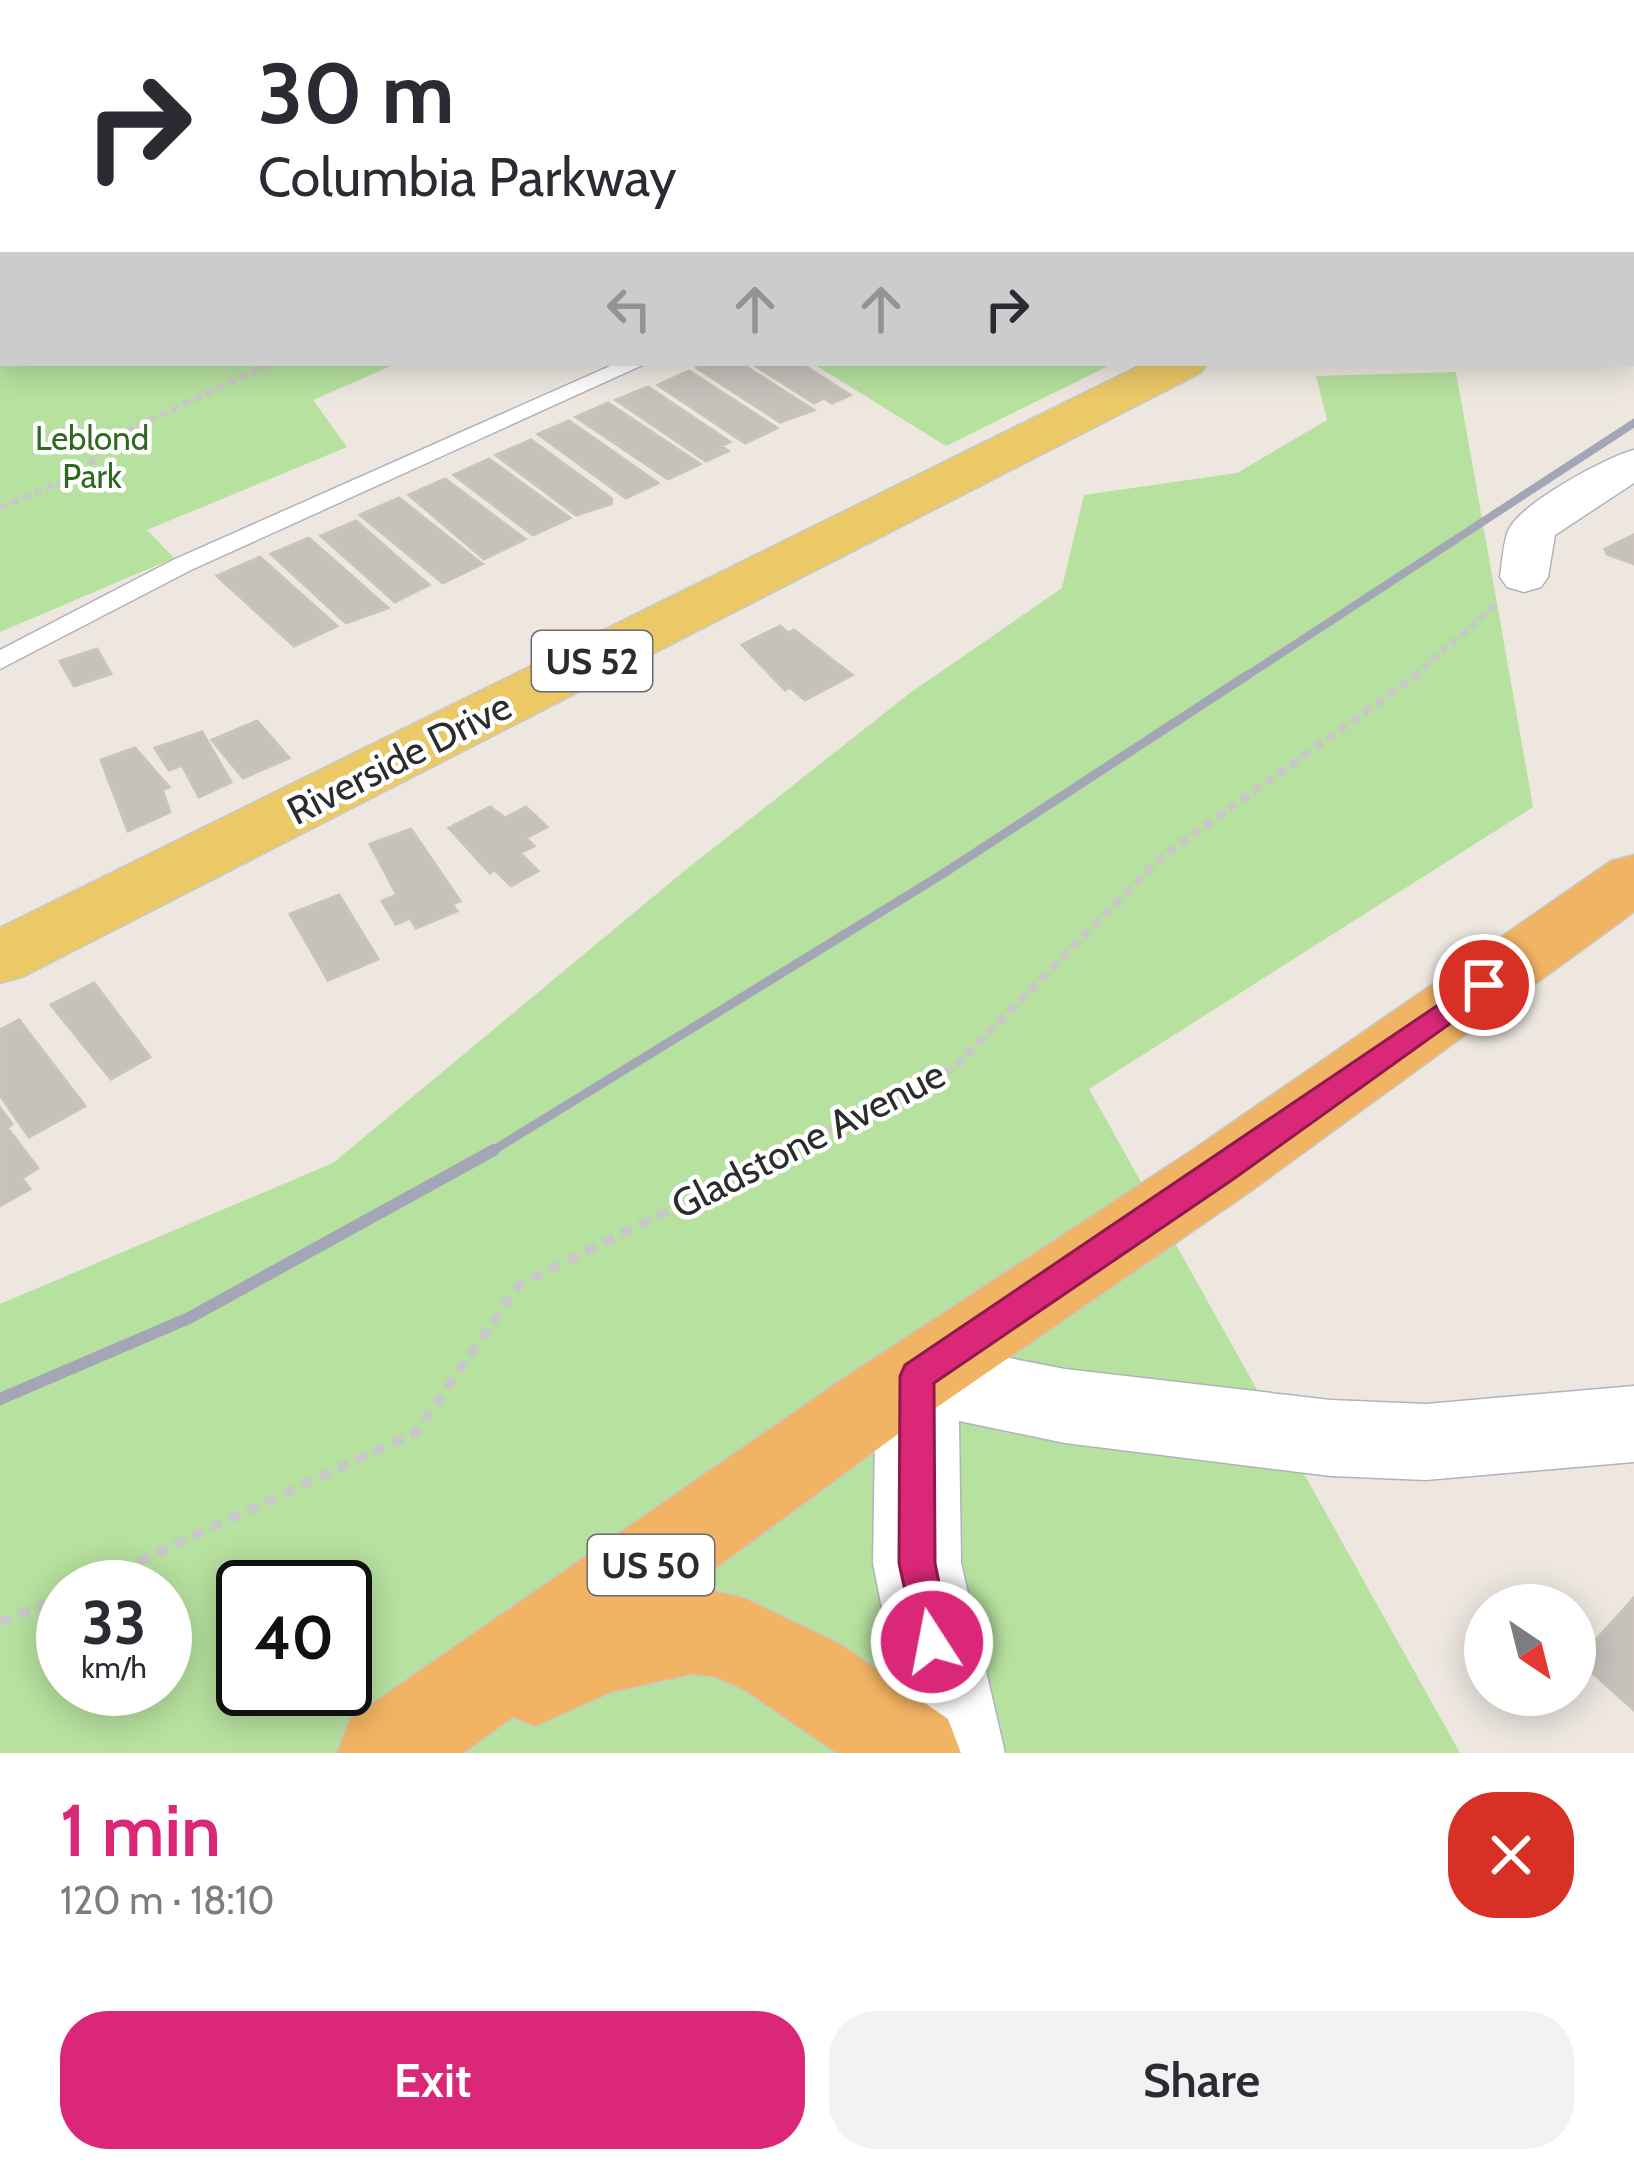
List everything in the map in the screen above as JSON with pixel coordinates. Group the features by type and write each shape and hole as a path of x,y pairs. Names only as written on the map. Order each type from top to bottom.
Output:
{"highway":[{"name":"US 50","path":"385,1753 1634,878"},
{"path":"385,1753 594,1651 696,1629 771,1654 844,1700 914,1753"}],"main road":[{"name":"Riverside Drive","path":"0,958 1177,366"}],"street":[{"path":"1524,577 1532,530 1634,464"},
{"path":"958,1753 917,1563 917,1376 1065,1406 1331,1438 1426,1442 1634,1424"}],"lane":[{"path":"0,661 182,565 629,366"}],"path":[{"path":"0,508 77,476 120,434 266,366"},
{"name":"Gladstone Avenue","path":"142,1560 416,1432 519,1285 954,1068 1159,859 1436,661 1524,577"},
{"path":"0,1622 36,1608"}],"green space":[{"name":"Leblond Park","path":"0,366 391,366 313,400 347,447 147,530 174,558 0,632"},
{"path":"817,366 1108,366 946,446"},
{"path":"1456,372 1533,807 1089,1089 1460,1753 0,1753 0,1304 333,1163 683,872 910,693 1062,588 1084,495 1237,473 1327,420 1316,376"}],"building":[{"path":"745,366 814,410 780,422 697,368"},
{"path":"756,366 805,366 850,395 832,403 824,398 814,403"},
{"path":"689,371 777,428 745,443 658,385"},
{"path":"648,387 730,442 721,446 728,451 706,461 616,400"},
{"path":"608,403 700,464 668,479 576,417"},
{"path":"569,421 658,483 626,498 538,434"},
{"path":"531,440 612,499 611,504 576,515 496,455"},
{"path":"489,459 570,518 533,535 454,475"},
{"path":"445,479 525,539 484,559 409,495"},
{"path":"399,498 482,564 443,583 360,515"},
{"path":"356,521 429,585 395,602 321,536"},
{"path":"1634,535 1634,564 1607,554 1605,549"},
{"path":"309,538 388,608 346,623 271,554"},
{"path":"260,557 337,626 294,646 217,576"},
{"path":"780,626 788,633 794,630 852,675 805,700 790,687 785,690 742,645"},
{"path":"97,649 111,674 74,686 60,661"},
{"path":"257,721 289,758 243,778 212,740"},
{"path":"202,732 231,782 199,797 182,765 169,770 155,748"},
{"path":"135,748 169,787 162,790 170,812 128,831 101,760"},
{"path":"490,807 505,818 526,807 547,827 526,838 534,846 520,853 538,871 511,886 495,870 490,873 449,828"},
{"path":"411,829 460,901 452,904 457,911 416,928 410,918 396,924 382,901 397,895 370,844"},
{"path":"339,895 378,959 328,980 290,914"},
{"path":"94,983 150,1057 111,1079 51,1005"},
{"path":"19,1020 85,1106 29,1137 0,1095 0,1030"},
{"path":"0,1108 12,1124 7,1128 38,1168 22,1178 30,1189 1,1205"},
{"path":"1634,1598 1634,1710 1596,1676 1596,1640"}],"railway":[{"path":"1245,677 1634,423"},
{"path":"493,1151 941,875 1249,674"},
{"path":"0,1399 189,1318 493,1151"},
{"path":"489,1153 493,1151"}],"route":[{"path":"932,1642 917,1563 917,1376 1221,1171 1484,985"}]}
